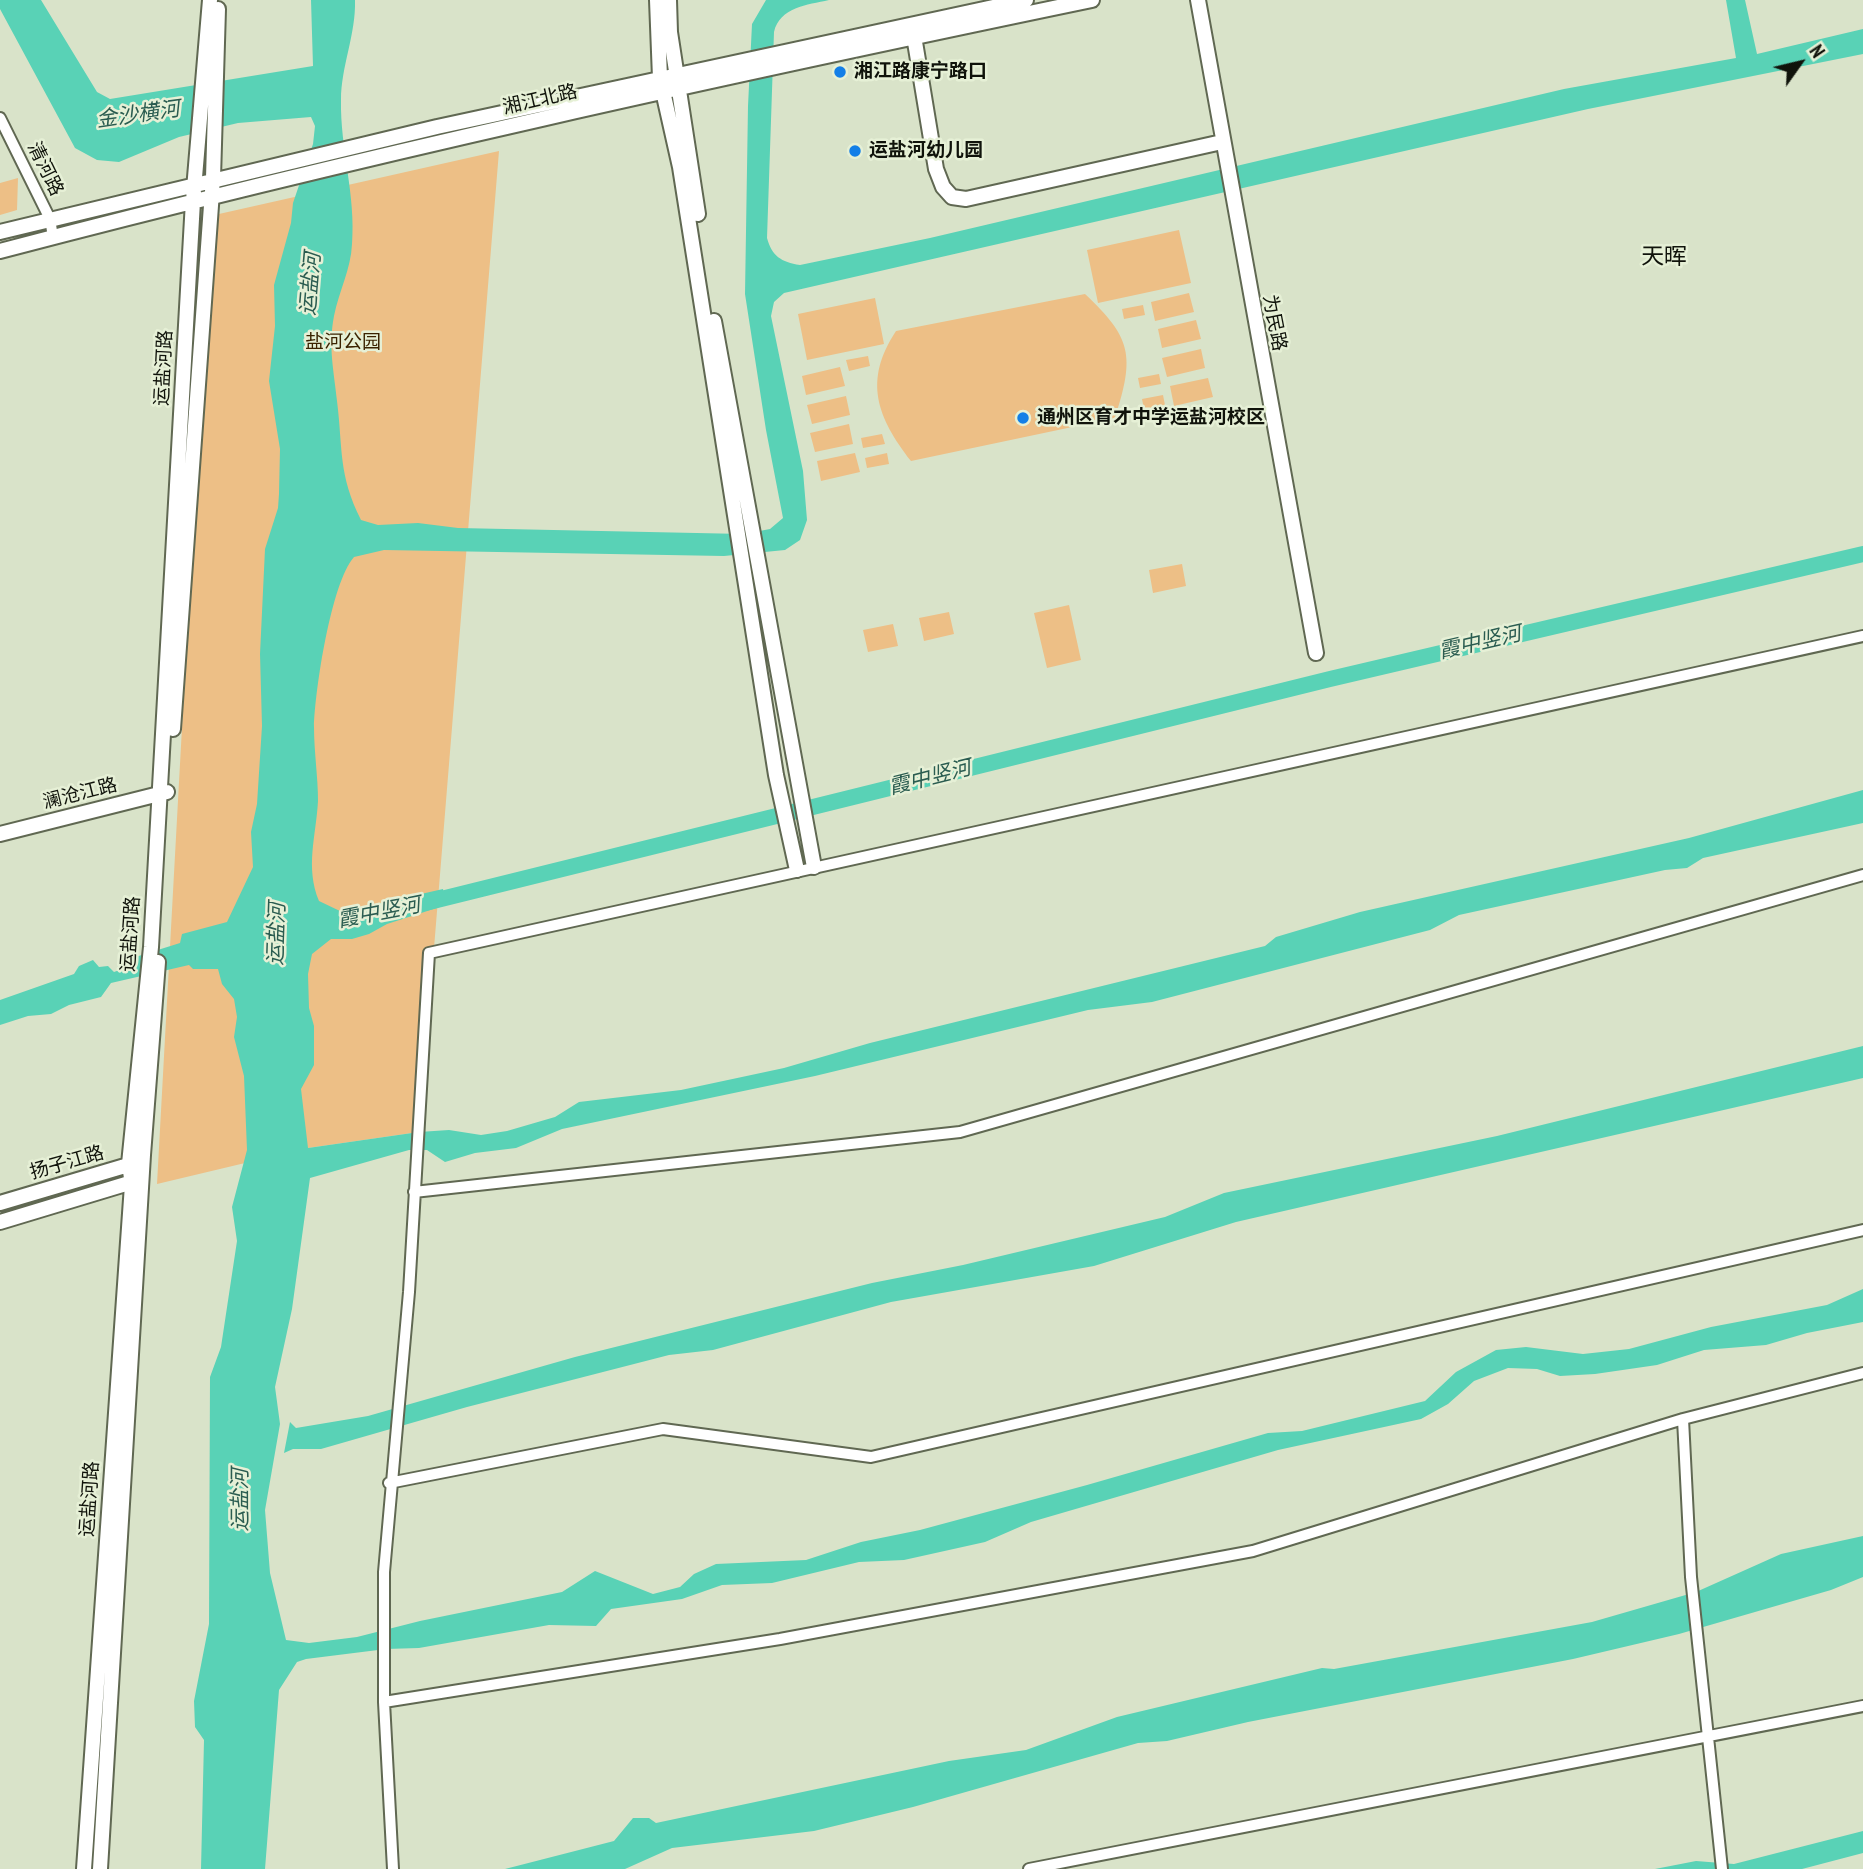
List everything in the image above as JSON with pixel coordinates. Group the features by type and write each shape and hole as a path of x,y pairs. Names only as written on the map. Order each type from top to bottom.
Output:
{"street":[{"name":"运盐河路","path":"100,1869 138,1181 129,1164 155,945 192,201 196,182 210,0"},
{"name":"运盐河路","path":"164,793 213,178 219,0"},
{"path":"657,0 662,85 696,260 776,775 797,870"},
{"path":"669,0 670,32 713,317 814,867"},
{"name":"湘江北路","path":"0,232 213,178 678,82 913,30 1026,0"},
{"name":"湘江北路","path":"913,30 1092,0"},
{"name":"为民路","path":"1198,0 1231,199 1316,653"},
{"path":"913,30 936,169 943,187 952,197 966,199 1222,142"},
{"name":"湘江北路","path":"0,251 662,85"},
{"name":"清河路","path":"0,118 50,219 53,237"},
{"path":"393,1869 382,1627 389,1483 396,1432 429,953 1863,636"},
{"name":"澜沧江路","path":"0,834 164,793"},
{"path":"414,1192 960,1132 1863,876"},
{"name":"运盐河路","path":"84,1869 138,1181 143,1155 152,979"},
{"name":"扬子江路","path":"0,1203 129,1164 143,1155"},
{"name":"扬子江路","path":"0,1222 138,1181"},
{"path":"389,1483 663,1429 871,1457 1863,1230"},
{"path":"384,1702 780,1639 1240,1554 1683,1419 1863,1373"},
{"path":"1683,1419 1696,1635 1722,1869"},
{"path":"1029,1869 1863,1706"}],"green space":[{"name":"盐河公园","path":"499,151 419,1132 308,1148 157,1184 210,216"},
{"path":"18,178 17,210 0,215 0,183"},
{"path":"1179,230 1191,283 1098,303 1087,250"},
{"path":"1189,293 1194,312 1155,321 1151,302"},
{"path":"1085,294 1112,323 1125,349 1125,379 1115,418 911,461 890,429 878,398 880,366 896,331"},
{"path":"875,298 884,344 807,360 798,314"},
{"path":"1143,305 1145,315 1124,319 1122,309"},
{"path":"1196,320 1201,339 1162,348 1158,329"},
{"path":"1201,349 1205,368 1167,377 1162,358"},
{"path":"868,356 870,366 849,371 846,360"},
{"path":"840,367 845,386 806,395 802,376"},
{"path":"1159,374 1161,384 1140,388 1138,378"},
{"path":"1208,378 1213,397 1174,406 1170,386"},
{"path":"1163,395 1165,405 1144,409 1142,399"},
{"path":"846,396 850,415 812,424 807,405"},
{"path":"849,424 853,444 815,452 810,433"},
{"path":"882,434 885,444 863,448 861,438"},
{"path":"855,453 860,472 821,481 817,461"},
{"path":"887,453 889,464 867,468 865,458"},
{"path":"1182,564 1186,586 1153,593 1149,570"},
{"path":"1069,605 1081,660 1047,668 1034,613"},
{"path":"949,612 954,634 924,641 919,618"},
{"path":"893,624 898,646 868,652 863,630"}],"water":[{"path":"0,0 41,0 97,92 110,99 313,66 311,0 355,0 341,100 352,208 352,244 334,316 332,349 345,475 361,520 378,525 418,523 458,528 744,534 770,529 783,518 745,294 752,24 766,0 829,0 788,12 777,24 774,32 767,238 778,257 800,265 930,238 1564,89 1736,58 1726,0 1745,0 1757,54 1863,29 1863,54 1588,109 784,293 774,302 771,316 803,471 807,520 800,540 785,550 724,556 384,550 354,557 338,589 317,688 314,727 318,801 312,852 315,888 319,901 342,912 443,889 446,905 387,924 369,934 352,939 331,939 312,954 308,974 309,1008 314,1026 314,1065 301,1089 308,1148 419,1132 449,1130 481,1135 507,1131 555,1117 579,1102 681,1090 784,1068 870,1043 1265,946 1276,937 1360,912 1689,838 1863,790 1863,823 1703,858 1687,868 1665,870 1459,915 1430,930 1152,1002 1088,1010 815,1076 562,1129 516,1148 475,1153 445,1162 427,1150 409,1150 310,1178 292,1309 275,1387 280,1424 265,1510 270,1573 286,1640 309,1643 357,1637 420,1621 562,1592 595,1571 653,1594 680,1587 694,1574 716,1564 806,1560 861,1542 920,1530 1268,1433 1302,1431 1425,1401 1456,1372 1496,1350 1526,1347 1583,1354 1629,1349 1711,1327 1827,1305 1863,1289 1863,1322 1807,1333 1766,1345 1704,1350 1657,1365 1595,1374 1560,1376 1537,1369 1508,1368 1474,1381 1448,1404 1421,1419 1278,1450 1031,1522 985,1542 904,1560 859,1562 772,1583 722,1585 682,1599 611,1609 596,1626 549,1625 419,1648 386,1649 306,1659 297,1662 279,1690 265,1869 201,1869 204,1740 195,1727 194,1701 209,1624 210,1377 221,1347 237,1241 232,1207 247,1150 244,1076 234,1037 237,1017 234,999 222,984 218,969 193,969 189,965 111,983 101,997 69,1005 51,1014 28,1016 0,1025 0,1000 74,974 79,966 93,960 99,967 108,966 114,972 128,967 126,960 180,943 182,934 227,922 253,867 251,832 257,804 262,726 260,654 265,549 278,508 279,494 280,449 269,381 275,326 274,285 291,223 293,203 313,144 315,126 311,117 238,123 179,137 119,162 97,160 75,148 0,9"},
{"path":"1863,1046 1863,1078 1236,1222 1094,1266 891,1302 713,1350 669,1355 467,1407 321,1449 293,1449 284,1453 290,1422 296,1428 368,1416 575,1357 872,1283 963,1265 1165,1217 1224,1193 1497,1136"},
{"path":"1863,1536 1863,1577 1831,1590 1679,1634 1573,1659 1248,1722 1167,1741 1138,1743 913,1807 814,1831 672,1848 625,1869 505,1869 614,1841 633,1818 649,1818 656,1823 949,1761 1026,1750 1117,1717 1322,1668 1334,1669 1592,1622 1696,1592 1781,1554"},
{"path":"1863,1831 1863,1853 1802,1869 1655,1869 1696,1861 1734,1864"}],"waterway":[{"name":"霞中竖河","path":"425,903 1330,679 1863,554"}],"place":[{"name":"湘江路康宁路口","path":"840,72"},
{"name":"运盐河幼儿园","path":"855,151"},
{"name":"通州区育才中学运盐河校区","path":"1023,418"}],"district":[{"name":"天晖","path":"1664,257"}],"water label":[{"name":"金沙横河","path":"138,115"},
{"name":"运盐河","path":"311,284"},
{"name":"运盐河","path":"277,934"},
{"name":"运盐河","path":"241,1500"}]}
